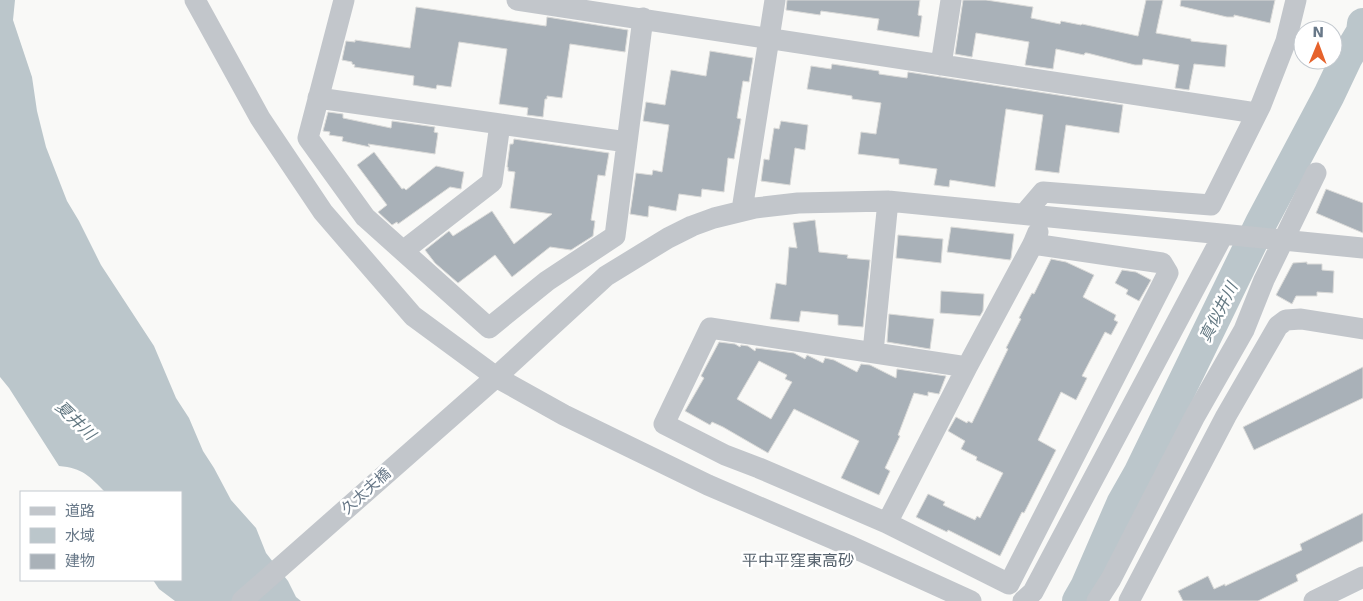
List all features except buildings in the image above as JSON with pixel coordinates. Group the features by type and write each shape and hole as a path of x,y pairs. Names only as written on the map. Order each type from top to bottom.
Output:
{"street":[{"path":"195,0 260,118 323,212 413,316 493,379 708,485 971,601"},
{"path":"344,0 308,138 365,217 489,328 547,281 615,236 643,18"},
{"path":"517,0 591,5 643,18 941,66 1256,113"},
{"path":"742,210 775,0"},
{"path":"941,66 952,0"},
{"path":"887,524 967,366 1033,244 1035,215 1043,192 1211,206 1256,113 1286,42 1296,0"},
{"path":"318,98 627,142"},
{"path":"403,250 492,182 500,124"},
{"path":"1097,601 1111,579 1195,416 1244,330 1281,241 1316,173"},
{"path":"873,352 888,201"},
{"name":"久太夫橋","path":"242,601 493,379 606,276 668,238 692,226 742,210 798,203 888,201 1363,248"},
{"path":"1023,601 1033,592 1223,235"},
{"path":"967,366 710,328 664,424 725,455 887,524 1010,584 1168,273 1162,262 1033,244"},
{"path":"1129,601 1226,416 1278,326 1286,320 1301,319 1363,329"},
{"path":"1314,601 1363,577"}],"water":[{"name":"夏井川","path":"0,0 15,0 13,20 32,77 37,111 46,147 67,201 101,265 154,346 176,398 189,418 203,451 231,500 256,528 266,553 288,581 296,597 301,601 175,601 159,589 154,581 182,581 182,491 104,491 80,471 59,466 0,377"}],"waterway":[{"name":"真似井川","path":"1078,601 1086,587 1122,504 1139,474 1261,223 1347,57 1362,32 1363,24"}],"district":[{"name":"平中平窪東高砂","path":"798,560"}]}
